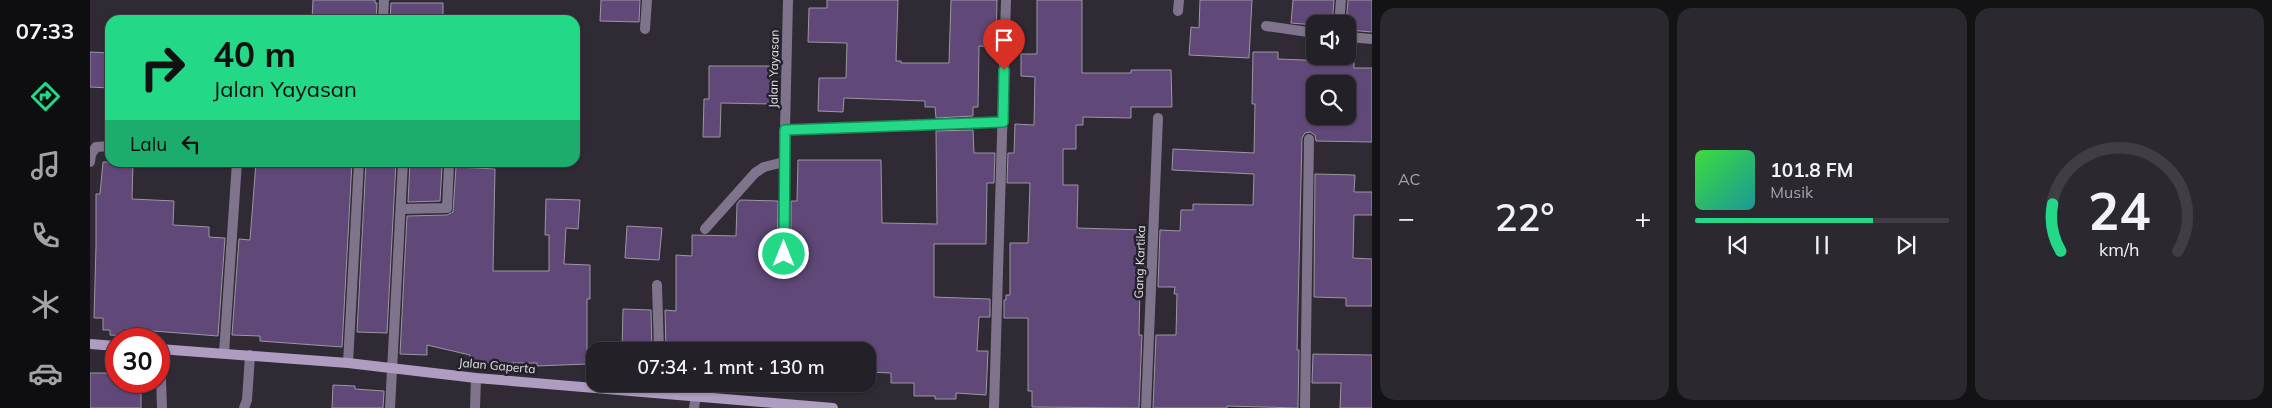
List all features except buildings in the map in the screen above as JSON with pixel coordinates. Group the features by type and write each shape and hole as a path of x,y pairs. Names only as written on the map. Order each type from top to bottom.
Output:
{"street":[{"path":"383,15 384,0"},
{"path":"645,29 647,0"},
{"name":"Jalan Yayasan","path":"784,254 788,0"},
{"path":"994,408 1006,0"},
{"path":"1340,15 1341,0"},
{"path":"1266,26 1306,32"},
{"path":"1356,38 1372,39"},
{"name":"Gang Kartika","path":"1146,408 1158,118"},
{"path":"785,130 1003,122"},
{"path":"1305,408 1309,139"},
{"path":"90,162 91,154 96,147 105,146"},
{"path":"705,229 755,173 764,167 784,162"},
{"path":"224,353 237,167"},
{"path":"348,363 359,167"},
{"path":"390,408 403,167"},
{"path":"401,209 446,208 449,167"},
{"path":"657,285 659,342"},
{"path":"90,344 105,345"},
{"name":"Jalan Gaperta","path":"170,350 392,367 476,378 586,384"},
{"path":"244,408 247,400 250,355"},
{"path":"475,408 476,378"},
{"name":"Jalan Gaperta","path":"680,392 696,395 719,403 833,408"},
{"path":"161,393 162,408"},
{"path":"694,408 696,395"}],"route":[{"path":"784,254 785,130 1003,122 1004,70"}]}
